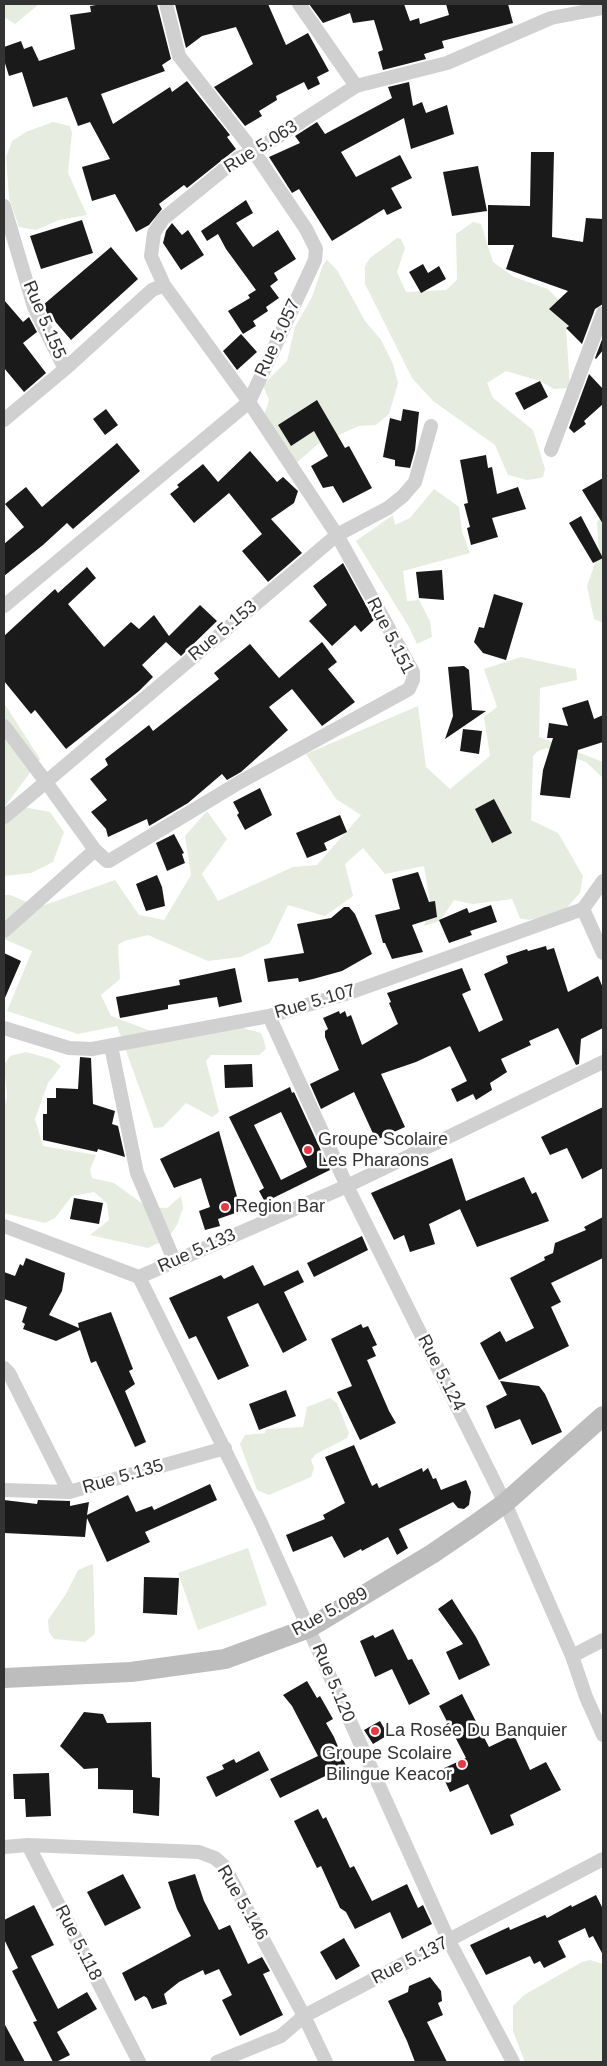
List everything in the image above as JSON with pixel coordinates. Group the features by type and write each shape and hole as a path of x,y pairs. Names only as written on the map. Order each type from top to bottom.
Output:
{"street":[{"name":"Rue 5.057","path":"4,606 248,402 315,260 316,250 306,229 254,152 179,56 166,4"},
{"path":"299,4 356,86"},
{"name":"Rue 5.063","path":"164,285 151,256 154,232 163,219 238,158 254,152 356,86 447,63 552,18 597,7"},
{"name":"Rue 5.155","path":"4,206 9,246 34,307 65,369"},
{"path":"4,420 65,369 152,290 164,285"},
{"name":"Rue 5.151","path":"95,850 105,860 109,861 240,782 409,689 413,680 413,672 337,535 248,402 164,285"},
{"path":"551,450 603,313"},
{"name":"Rue 5.153","path":"4,817 337,535 388,508 402,496 415,482 431,426"},
{"path":"4,726 95,850 4,931"},
{"path":"603,880 583,909 603,953"},
{"name":"Rue 5.107","path":"4,1028 69,1048 92,1049 269,1016 352,992 583,909"},
{"name":"Rue 5.124","path":"269,1016 347,1186 505,1503 572,1656 586,1697 603,1735"},
{"path":"111,1046 137,1172 174,1260"},
{"name":"Rue 5.133","path":"4,1226 139,1277 174,1260 347,1186 603,1062"},
{"name":"Rue 5.120","path":"139,1277 261,1523 448,1941 513,2062"},
{"name":"Rue 5.135","path":"4,1368 9,1373 69,1492 225,1448"},
{"name":"Rue 5.089","path":"4,1678 131,1672 225,1659 309,1628 432,1554 505,1503 603,1416"},
{"path":"4,1490 69,1492"},
{"path":"572,1656 603,1640"},
{"path":"4,1847 28,1845"},
{"name":"Rue 5.146","path":"28,1845 199,1852 214,1858 224,1866 304,2016 326,2062"},
{"name":"Rue 5.118","path":"28,1845 138,2062"},
{"name":"Rue 5.137","path":"216,2062 281,2036 304,2016 603,1859"}],"shaded area":[{"path":"4,4 39,4 15,24 4,17"},
{"path":"53,122 70,126 72,133 68,173 87,215 59,220 36,230 19,227 9,198 6,157 12,141 26,132"},
{"path":"473,222 481,224 493,262 514,277 548,289 562,304 585,306 566,328 570,388 554,389 540,381 506,371 487,383 493,398 533,430 545,469 543,477 527,480 508,475 495,445 433,401 412,378 365,284 365,266 370,258 397,238 401,239 405,248 397,272 406,292 446,290 457,280 456,234"},
{"path":"327,260 337,270 365,321 381,340 393,364 398,383 389,414 376,425 359,426 318,444 294,465 265,440 264,415 269,400 263,385 287,361 295,327 312,297 323,265"},
{"path":"434,489 459,507 462,532 470,553 403,571 407,601 419,600 430,621 432,637 417,644 409,627 356,541 393,515 395,525 410,518"},
{"path":"603,515 603,623 594,619 587,586 599,552 597,522"},
{"path":"521,657 576,669 577,680 540,688 539,737 603,762 603,778 586,762 546,748 538,751 533,756 531,820 558,833 583,876 580,893 562,913 529,920 520,918 512,899 473,904 454,900 440,921 424,926 430,902 424,866 385,874 363,848 345,864 353,896 325,916 288,905 270,943 241,957 208,961 148,935 124,941 118,945 120,979 101,995 111,1016 148,1030 156,1031 221,1022 261,1033 266,1049 259,1055 211,1055 206,1061 219,1112 212,1117 186,1103 163,1127 154,1128 117,1026 78,1034 7,1011 32,951 4,939 4,895 10,895 39,907 115,880 139,915 164,920 191,875 185,836 207,811 227,839 202,874 218,901 293,867 317,865 361,815 336,799 306,754 418,706 426,767 450,789 490,756 484,717 497,707 484,669"},
{"path":"4,703 40,759 4,808"},
{"path":"18,806 50,812 64,832 53,862 31,873 4,876 4,813"},
{"path":"26,1052 51,1059 61,1066 48,1083 35,1119 43,1146 96,1155 90,1170 92,1178 114,1183 147,1207 167,1208 181,1196 183,1208 177,1225 167,1239 148,1248 90,1235 109,1220 107,1203 94,1192 72,1196 55,1218 45,1223 4,1213 4,1109 7,1096 4,1065 10,1056"},
{"path":"330,1398 337,1403 349,1433 347,1438 316,1454 311,1460 314,1468 311,1477 269,1495 257,1490 240,1444 245,1435 265,1433 266,1429 303,1427 307,1407"},
{"path":"248,1548 267,1605 198,1630 178,1573"},
{"path":"93,1564 95,1634 85,1642 54,1639 49,1632 48,1620 66,1594 78,1570"},
{"path":"590,1960 603,1964 603,2062 525,2062 513,2031 513,2006 524,1995 582,1962"}],"building":[{"path":"102,4 157,4 171,59 162,65 165,71 101,94 113,124 170,87 172,92 187,81 230,135 227,137 236,149 187,188 184,185 159,204 162,209 149,225 136,232 115,194 92,201 82,167 110,159 90,122 78,126 67,97 33,107 22,72 9,76 4,60 4,47 21,41 24,49 32,46 39,61 75,49 70,15 91,12 90,6"},
{"path":"175,4 268,4 286,45 308,33 329,71 317,77 320,84 308,90 304,82 276,96 277,100 259,111 262,116 245,126 214,87 253,64 236,27 202,36 186,48"},
{"path":"309,4 404,4 410,21 419,18 420,24 449,15 446,4 508,4 513,23 442,41 444,48 424,54 426,59 383,70 378,52 383,50 374,20 353,23 350,13 323,23"},
{"path":"409,82 413,106 422,102 426,113 447,105 454,134 411,149 404,118 341,152 356,177 400,155 412,178 391,188 402,208 387,215 384,209 332,241 299,189 292,193 269,157 300,143 295,136 317,122 325,134 392,98 388,87"},
{"path":"531,152 554,152 552,237 583,242 586,218 603,219 603,304 595,309 582,344 566,328 569,326 549,309 568,291 506,269 514,245 488,245 488,205 530,206"},
{"path":"478,166 487,211 452,216 443,172"},
{"path":"246,200 253,213 236,223 253,247 278,230 296,259 274,273 278,280 270,286 279,298 266,307 268,311 253,321 256,326 243,334 228,311 250,298 248,295 256,290 226,249 218,234 207,241 201,231"},
{"path":"82,220 93,253 41,269 30,236"},
{"path":"172,223 182,235 188,230 204,255 181,270 163,243 166,231"},
{"path":"111,247 138,279 71,340 53,319 51,321 43,305"},
{"path":"423,264 428,273 439,266 446,279 421,293 409,272"},
{"path":"4,300 23,322 29,317 37,332 23,343 46,373 24,392 4,368"},
{"path":"241,334 257,352 237,370 223,351"},
{"path":"603,337 603,350 596,359 595,358"},
{"path":"589,374 603,389 603,404 584,421 586,424 574,433 569,428"},
{"path":"540,381 548,397 524,410 515,393"},
{"path":"317,400 345,448 349,446 372,488 343,503 333,486 323,488 311,466 328,456 314,431 291,446 278,425"},
{"path":"106,409 118,425 105,435 93,419"},
{"path":"403,409 419,412 415,450 410,468 395,466 395,460 383,457 390,418 401,421"},
{"path":"117,443 140,471 73,529 67,523 4,576 4,544 24,527 5,504 26,487 42,507"},
{"path":"250,451 277,482 283,477 298,491 294,503 271,519 302,553 268,582 242,551 262,534 229,493 194,523 170,494 179,487 177,485 203,464 218,482"},
{"path":"486,455 488,468 492,467 497,494 518,487 526,509 492,518 498,537 471,545 467,528 470,527 464,504 468,503 460,460"},
{"path":"603,478 603,524 582,490"},
{"path":"581,516 603,558 593,563 569,523"},
{"path":"343,563 374,620 361,632 355,625 332,646 309,621 327,605 313,586"},
{"path":"87,567 96,578 68,604 104,647 131,622 139,629 154,615 169,636 200,605 217,621 181,656 166,642 142,665 153,677 139,691 66,749 35,710 31,714 4,681 4,636 55,589 58,593"},
{"path":"442,570 444,600 419,598 416,572"},
{"path":"494,594 523,603 506,660 483,653 474,642 479,627 484,628"},
{"path":"322,642 337,662 328,669 355,702 322,726 292,689 269,707 288,730 241,772 227,780 222,774 188,803 149,826 147,819 108,837 106,829 91,812 107,800 90,779 108,765 105,759 149,725 153,731 219,679 214,673 250,644 279,678"},
{"path":"464,666 469,670 472,710 486,711 445,739 453,716 448,667"},
{"path":"588,700 594,719 603,715 603,742 578,750 570,798 540,795 543,770 553,738 547,738 549,723 568,726 562,708"},
{"path":"463,729 482,731 479,754 460,751"},
{"path":"260,788 272,815 245,830 233,802"},
{"path":"494,799 512,833 492,843 475,809"},
{"path":"340,815 347,832 324,843 327,850 307,858 296,833"},
{"path":"174,834 184,853 182,854 185,863 167,871 156,843"},
{"path":"418,872 429,902 435,901 437,917 412,925 423,952 392,959 385,943 383,943 375,915 400,909 392,879"},
{"path":"157,875 162,887 165,906 146,911 136,884"},
{"path":"491,905 497,922 470,931 472,935 449,943 439,920 467,908 469,913"},
{"path":"344,907 349,907 355,914 372,954 342,971 313,979 299,982 298,978 268,982 264,959 304,953 297,924 331,918"},
{"path":"546,946 547,950 554,948 568,992 598,976 603,988 603,1028 581,1039 579,1064 576,1065 558,1028 529,1041 531,1045 501,1059 507,1072 490,1083 492,1090 476,1100 473,1094 457,1102 451,1089 467,1081 450,1046 416,1062 381,1074 405,1127 376,1140 354,1092 321,1109 310,1084 339,1070 325,1037 325,1031 328,1029 323,1018 339,1011 340,1014 345,1011 347,1017 351,1015 362,1045 398,1024 387,993 462,968 471,990 462,994 479,1032 503,1020 484,974 508,963 506,956 527,949 528,951"},
{"path":"4,953 21,961 4,1000"},
{"path":"235,968 242,1002 219,1007 217,997 168,1005 168,1009 120,1018 116,997 180,985 179,980"},
{"path":"80,1057 91,1058 93,1104 115,1111 112,1124 118,1126 125,1157 98,1149 97,1152 43,1140 43,1114 47,1114 47,1098 56,1098 56,1088 78,1089"},
{"path":"252,1064 253,1087 225,1088 224,1065"},
{"path":"290,1087 330,1170 265,1202 259,1191 264,1188 229,1117","holes":["281,1112 307,1167 281,1180 254,1125"]},
{"path":"603,1107 603,1168 582,1179 567,1148 550,1155 541,1137"},
{"path":"219,1131 241,1211 218,1219 220,1226 205,1230 199,1211 210,1207 201,1178 174,1188 160,1159"},
{"path":"452,1158 466,1201 524,1177 532,1194 536,1192 549,1221 477,1247 460,1209 429,1224 435,1244 410,1252 404,1235 394,1240 371,1193"},
{"path":"74,1198 103,1203 99,1224 70,1219"},
{"path":"603,1217 603,1258 551,1283 561,1302 551,1307 569,1346 499,1380 480,1343 500,1331 506,1342 534,1328 510,1278 545,1260 544,1257 553,1253 555,1243 586,1230 584,1227"},
{"path":"362,1236 368,1250 314,1277 307,1263"},
{"path":"26,1258 65,1273 62,1291 49,1315 79,1328 78,1323 111,1312 133,1369 129,1371 135,1384 125,1391 146,1442 135,1447 96,1361 91,1363 80,1330 56,1341 23,1329 25,1324 22,1322 27,1307 4,1299 4,1272 15,1276 20,1264 23,1266"},
{"path":"253,1265 264,1286 298,1270 304,1282 284,1292 307,1340 283,1353 258,1303 227,1317 249,1366 218,1380 196,1336 189,1339 169,1298 221,1275 224,1279"},
{"path":"361,1324 363,1328 368,1326 377,1345 372,1347 376,1356 367,1360 396,1423 360,1440 337,1392 352,1386 331,1339"},
{"path":"500,1381 539,1386 545,1394 562,1432 532,1445 520,1419 495,1429 486,1406 507,1395"},
{"path":"286,1390 296,1416 259,1430 249,1404"},
{"path":"354,1445 372,1486 377,1483 379,1488 422,1468 423,1472 428,1468 433,1479 436,1478 441,1490 466,1480 471,1492 469,1505 464,1509 458,1508 453,1502 399,1529 408,1548 397,1555 388,1537 344,1558 332,1536 293,1552 286,1535 325,1519 323,1515 345,1503 325,1457"},
{"path":"210,1484 217,1500 145,1532 150,1542 107,1562 87,1518 85,1537 4,1533 4,1500 37,1504 38,1500 70,1501 70,1506 89,1502 87,1515 128,1495 136,1512 152,1506 154,1510"},
{"path":"144,1577 179,1578 177,1615 143,1613"},
{"path":"452,1599 476,1637 490,1665 459,1680 446,1652 463,1644 438,1609"},
{"path":"393,1629 408,1660 412,1659 430,1694 409,1705 392,1669 375,1677 360,1641 373,1635 375,1638"},
{"path":"307,1681 317,1698 320,1696 333,1719 326,1723 346,1766 280,1798 270,1779 318,1756 292,1706 283,1695"},
{"path":"462,1694 489,1747 514,1735 530,1770 546,1762 561,1790 510,1815 514,1825 491,1835 468,1784 450,1792 440,1770 466,1758 439,1706"},
{"path":"84,1712 103,1714 107,1723 151,1722 152,1777 160,1778 159,1816 133,1813 133,1790 98,1789 98,1768 84,1769 60,1746"},
{"path":"380,1721 388,1735 373,1744 364,1730"},
{"path":"259,1751 269,1770 216,1797 206,1777 224,1769 222,1765 234,1759 236,1763"},
{"path":"49,1773 51,1816 26,1817 25,1799 14,1799 13,1774"},
{"path":"318,1809 323,1819 326,1817 350,1868 354,1866 372,1901 407,1884 418,1908 423,1905 432,1924 402,1939 390,1912 355,1929 346,1912 340,1908 321,1866 317,1868 294,1821"},
{"path":"123,1874 141,1908 105,1926 87,1892"},
{"path":"195,1874 204,1901 219,1930 230,1925 248,1964 262,1957 270,1971 263,1974 283,2015 240,2036 222,2000 232,1995 219,1969 205,1975 203,1970 179,1982 164,1994 167,2004 152,2009 147,1998 144,1996 135,2001 122,1973 191,1936 177,1909 168,1882"},
{"path":"596,1895 603,1909 603,1955 593,1936 589,1938 585,1928 558,1941 566,1957 544,1968 540,1961 534,1964 530,1956 486,1975 470,1945 509,1927 510,1930 545,1915 547,1918 571,1905 572,1907"},
{"path":"34,1905 54,1945 31,1956 58,2009 87,1992 97,2009 57,2032 70,2055 56,2062 53,2062 33,2022 37,2021 12,1971 18,1968 4,1939 4,1920"},
{"path":"344,1938 360,1966 336,1980 320,1952"},
{"path":"430,1977 441,1991 442,2001 438,2003 443,2015 427,2022 447,2062 415,2062 388,2001 408,1992 409,1986"},
{"path":"4,2023 25,2062 4,2062"}],"place":[{"name":"Groupe Scolaire Les Pharaons","path":"308,1150"},
{"name":"Region Bar","path":"225,1207"},
{"name":"La Rosée Du Banquier","path":"375,1731"},
{"name":"Groupe Scolaire Bilingue Keacor","path":"462,1764"}]}
